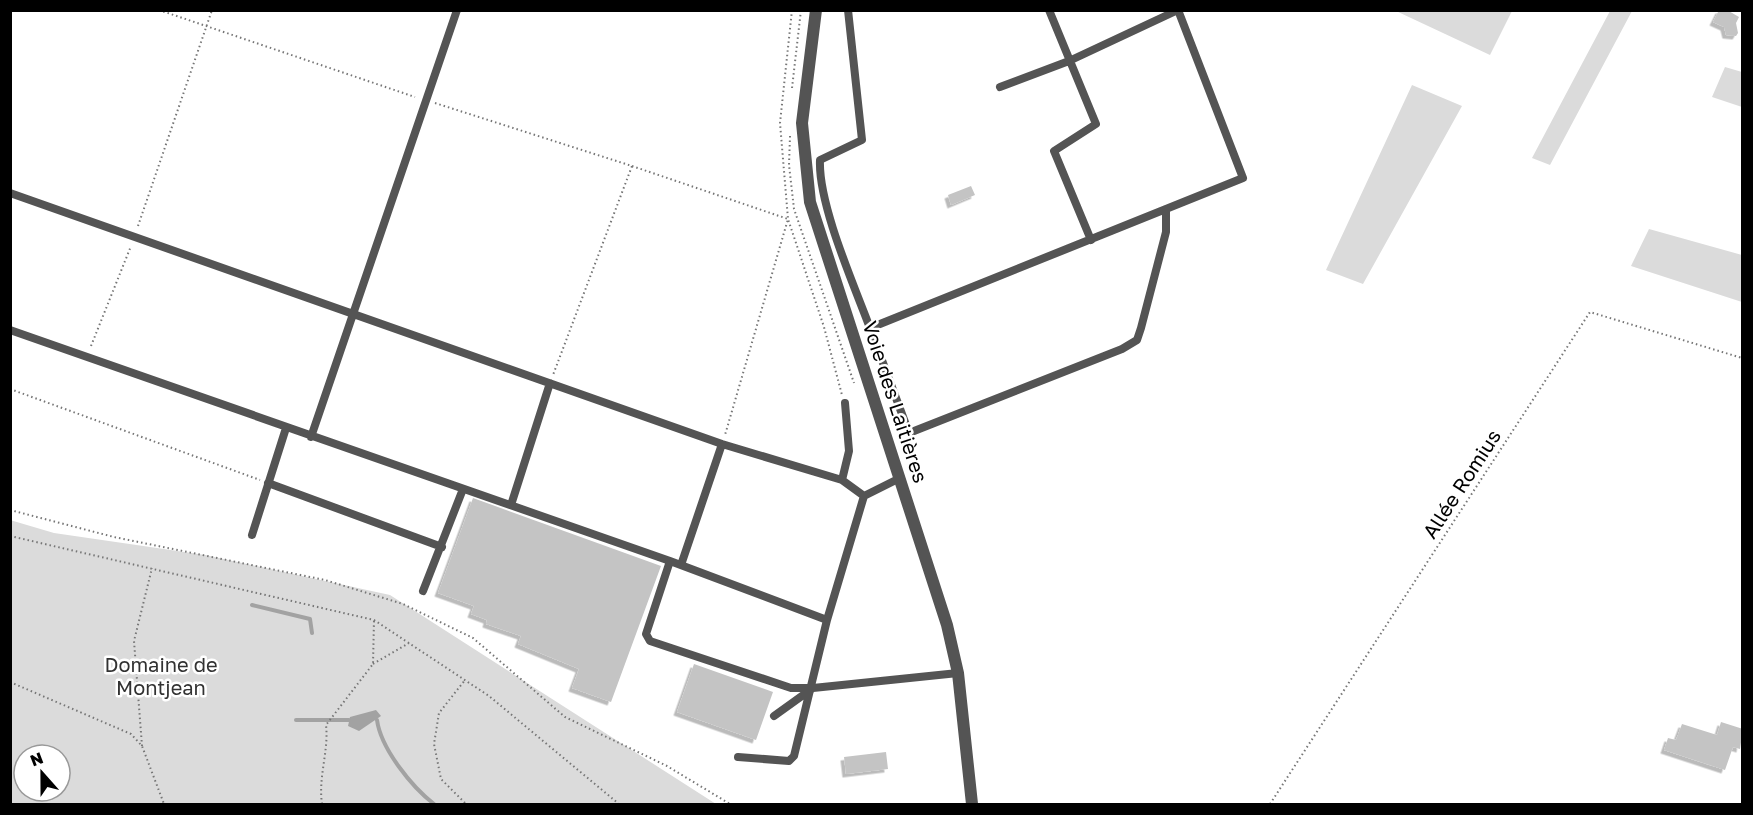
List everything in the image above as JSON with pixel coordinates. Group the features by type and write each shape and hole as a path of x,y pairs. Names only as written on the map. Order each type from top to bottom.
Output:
{"street":[{"name":"Voie des Laitières","path":"816,10 802,123 810,202 937,591 958,673 972,804"}],"lane":[{"path":"311,437 457,10"},
{"path":"848,10 862,140 820,160 819,173 836,235 909,433 1122,349 1137,340 1166,232 1166,209"},
{"path":"1049,10 1096,124 1054,151 1090,240"},
{"path":"870,328 1243,178 1178,10 1069,61 1000,87"},
{"path":"10,193 353,312 722,444 842,480 864,496"},
{"path":"10,330 670,561 827,620"},
{"path":"511,505 550,383"},
{"path":"842,480 849,451 845,403"},
{"path":"252,535 286,428"},
{"path":"681,565 722,444"},
{"path":"738,757 789,761 794,756 813,688 827,620 864,496 900,478"},
{"path":"268,483 442,547"},
{"path":"423,591 463,489"},
{"path":"670,561 646,634 650,641 791,688 813,688 958,673"},
{"path":"774,716 813,688"}],"path":[{"path":"159,10 427,101 632,166 788,219 722,444"},
{"path":"87,357 135,236 212,10"},
{"path":"550,383 632,166"},
{"name":"Allée Romius","path":"1270,804 1590,312 1743,358"},
{"path":"10,389 268,483"},
{"path":"10,510 114,537 325,580 403,604 473,638 565,717 667,766 730,804"},
{"path":"10,536 374,620 489,696 619,804"},
{"path":"152,568 134,641 142,746 164,804"},
{"path":"373,664 374,620"},
{"path":"322,804 321,775 328,739 326,725 373,664 409,643"},
{"path":"465,680 439,713 434,744 441,779 465,803"},
{"path":"10,682 131,734 142,746"}],"green space":[{"path":"1396,11 1512,11 1490,55"},
{"path":"1610,11 1632,11 1550,165 1532,158"},
{"path":"1725,67 1742,72 1742,107 1712,97"},
{"path":"1412,85 1462,106 1363,284 1326,270"},
{"path":"1649,229 1742,255 1742,302 1631,266"},
{"name":"Domaine de Montjean","path":"10,520 54,533 205,555 390,595 716,804 11,804"}],"shaded area":[{"path":"376,710 381,716 359,731 348,726 350,717"}],"building":[{"path":"1719,10 1727,10 1739,17 1736,23 1738,33 1736,36 1726,35 1724,27 1713,22"},
{"path":"971,186 975,195 951,205 948,195"},
{"path":"473,498 661,566 611,702 572,688 579,669 518,644 521,636 486,624 487,620 471,614 474,606 438,593"},
{"path":"694,664 773,692 756,740 677,712"},
{"path":"1721,722 1743,729 1740,749 1733,747 1725,770 1664,750 1668,738 1676,740 1682,724 1717,735"},
{"path":"886,752 888,769 846,774 844,757"}],"waterway":[{"path":"252,605 310,619 312,633"},
{"path":"296,720 349,720"},
{"path":"377,720 384,743 391,755 407,778 434,804"}]}
